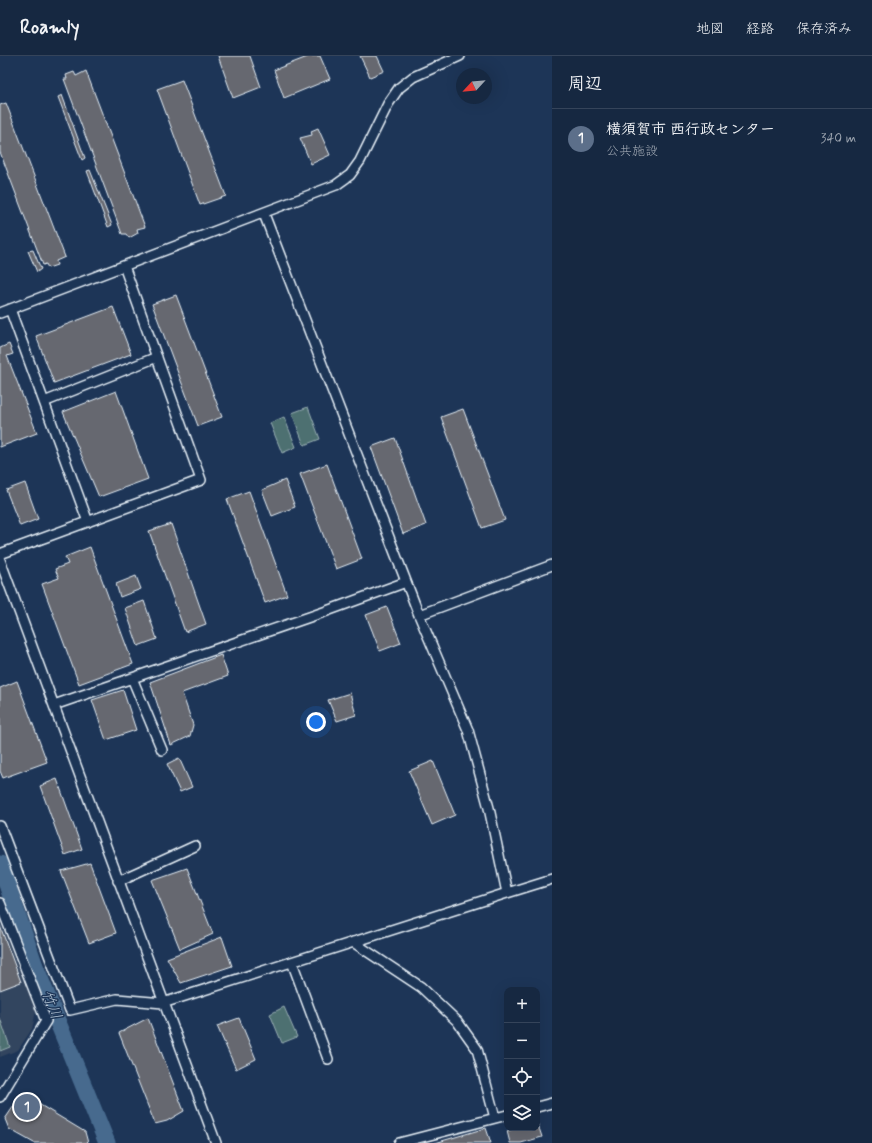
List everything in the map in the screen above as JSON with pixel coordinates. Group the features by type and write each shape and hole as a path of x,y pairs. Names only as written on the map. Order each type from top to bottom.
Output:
{"street":[{"path":"0,313 264,214 336,185 350,175 360,161 388,104 399,88 413,77 460,56"},
{"path":"264,214 419,615 468,730 489,808 507,893"},
{"path":"0,554 201,480 124,266"},
{"path":"10,309 88,522"},
{"path":"44,402 157,357"},
{"path":"0,560 216,1143"},
{"path":"419,615 552,565"},
{"path":"54,705 317,615 406,582"},
{"path":"132,678 162,750"},
{"path":"0,826 70,1010 117,999 163,1002 552,879"},
{"path":"118,881 195,846"},
{"path":"0,903 46,1021 0,1097"},
{"path":"353,942 421,987 457,1021 477,1049 495,1118"},
{"path":"292,962 328,1059"},
{"path":"540,1106 552,1103"},
{"path":"399,1143 504,1116"}],"shaded area":[{"path":"0,917 36,1011 32,1029 18,1050 0,1057"}],"green space":[{"path":"308,407 320,439 304,445 292,413"},
{"path":"284,417 296,447 282,453 270,423"},
{"path":"284,1007 297,1037 282,1043 270,1014"},
{"path":"0,1018 10,1047 0,1051"}],"building":[{"path":"218,56 250,56 261,87 233,98"},
{"path":"310,56 320,56 330,79 284,98 274,70"},
{"path":"360,56 377,56 384,71 370,77"},
{"path":"86,71 145,227 137,229 138,233 129,238 126,234 122,234 64,79 67,79 66,75 74,72 76,76"},
{"path":"182,80 226,196 200,205 157,89"},
{"path":"62,95 85,158 82,160 58,97"},
{"path":"6,103 65,257 56,261 57,265 48,268 46,264 43,265 0,152 0,105"},
{"path":"318,128 330,155 311,164 300,138 312,135 311,131"},
{"path":"90,170 112,225 108,227 87,171"},
{"path":"33,250 41,269 37,272 28,251"},
{"path":"176,295 222,417 198,426 152,304"},
{"path":"113,307 131,354 54,383 36,336"},
{"path":"9,344 13,354 7,356 37,433 0,447 0,348"},
{"path":"116,391 148,479 99,497 63,412"},
{"path":"463,409 505,520 482,528 441,417"},
{"path":"395,438 426,525 403,534 371,447"},
{"path":"327,464 362,559 336,569 300,474"},
{"path":"285,480 295,507 272,516 262,490"},
{"path":"25,483 38,519 20,526 6,490"},
{"path":"249,491 287,595 265,603 227,499"},
{"path":"171,524 206,624 185,632 149,531"},
{"path":"90,547 133,664 79,684 42,584 59,578 55,569 68,564 65,557"},
{"path":"136,576 141,589 120,597 116,584"},
{"path":"144,601 157,639 138,646 125,608"},
{"path":"387,607 401,643 380,651 366,615"},
{"path":"221,655 228,676 182,693 193,725 190,736 171,745 150,682"},
{"path":"17,681 47,762 3,778 0,771 0,688"},
{"path":"123,690 136,730 106,740 92,700"},
{"path":"350,693 356,715 337,721 328,700"},
{"path":"179,758 192,787 180,792 167,764"},
{"path":"433,761 455,815 432,825 409,771"},
{"path":"57,779 82,849 65,855 40,786"},
{"path":"90,863 116,933 89,943 61,871"},
{"path":"187,868 213,934 180,949 152,880"},
{"path":"0,926 21,982 0,990"},
{"path":"222,937 232,966 181,983 167,958"},
{"path":"148,1018 184,1111 167,1121 155,1124 119,1033"},
{"path":"239,1018 256,1059 236,1069 217,1026"},
{"path":"22,1094 85,1132 88,1143 34,1143 9,1129 5,1119"},
{"path":"486,1128 491,1143 435,1143"},
{"path":"507,1131 540,1131 542,1137 521,1143 510,1143"}],"waterway":[{"name":"竹川","path":"0,864 35,966 107,1143"}],"place":[{"name":"横須賀市 西行政センター","path":"27,1107"}]}
